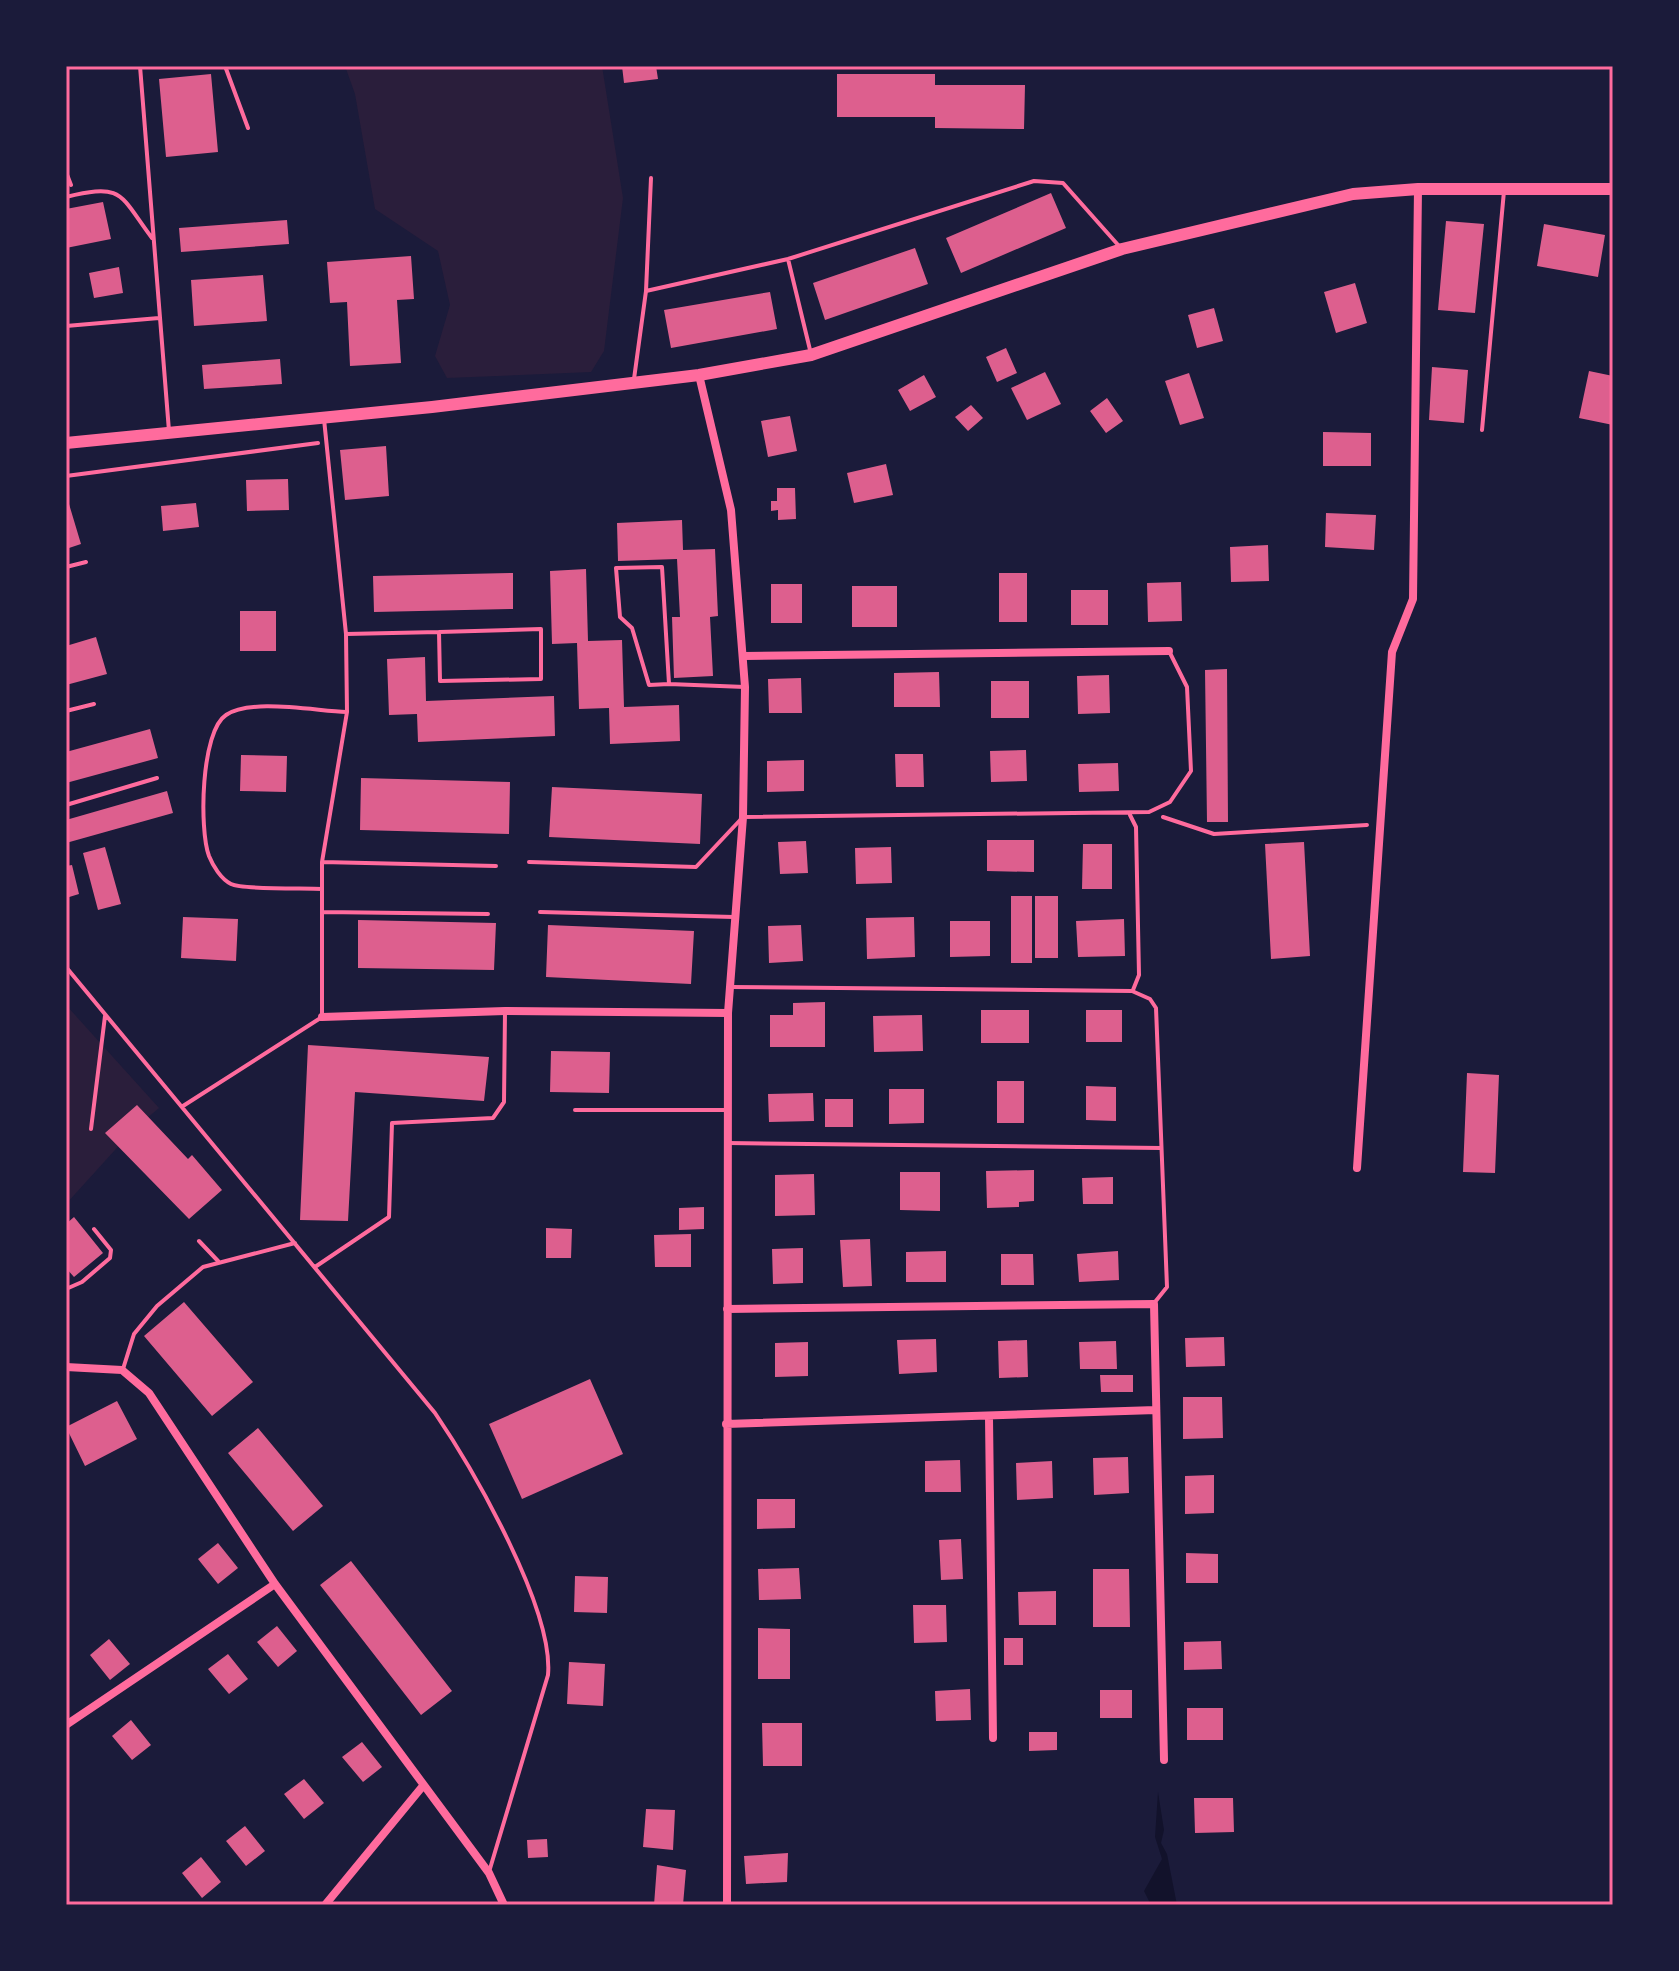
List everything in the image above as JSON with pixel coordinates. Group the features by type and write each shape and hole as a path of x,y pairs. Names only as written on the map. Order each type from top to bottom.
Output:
{"main road":[{"path":"66,443 699,375 811,355 1122,249 1353,194 1418,189 1613,189"}],"street":[{"path":"1357,1168 1392,652 1413,599 1418,189"},
{"path":"699,375 731,510 745,687 743,817 728,1013 727,1905"},
{"path":"744,656 1169,651"},
{"path":"322,1017 505,1011 728,1013"},
{"path":"727,1309 1154,1304 1164,1760"},
{"path":"66,1367 122,1370 149,1393 275,1584 422,1787 489,1873 504,1905"},
{"path":"726,1424 989,1418 1156,1410"},
{"path":"989,1418 993,1738"},
{"path":"66,1725 275,1584"},
{"path":"325,1905 422,1787"}],"lane":[{"path":"140,66 169,431"},
{"path":"225,66 248,128"},
{"path":"634,382 646,291 651,178"},
{"path":"646,291 788,259 1034,181 1063,183 1122,249"},
{"path":"66,197 103,189 113,192 153,240"},
{"path":"1482,430 1504,189"},
{"path":"788,259 811,355"},
{"path":"66,326 159,318"},
{"path":"183,1106 322,1017 322,862 347,712 346,634 324,443 324,417"},
{"path":"66,567 86,562"},
{"path":"669,684 662,567 616,568 620,617 632,628 649,685 745,687"},
{"path":"346,634 541,629 541,679 440,681 439,632"},
{"path":"529,862 696,867 743,817 1130,815 1149,812 1170,802 1191,771 1187,687 1169,651"},
{"path":"66,711 94,704"},
{"path":"322,889 233,885 220,875 209,855 204,834 208,746 214,728 226,714 250,707 347,712"},
{"path":"66,805 157,778"},
{"path":"1130,815 1136,827 1139,975 1132,991"},
{"path":"322,862 496,866"},
{"path":"322,912 488,914"},
{"path":"540,912 736,917"},
{"path":"66,967 435,1413 469,1464 509,1542 550,1652 548,1675 489,1873"},
{"path":"730,987 1132,991 1150,999 1156,1008 1167,1287 1154,1304"},
{"path":"315,1267 389,1217 392,1123 493,1118 504,1102 505,1011"},
{"path":"91,1129 105,1016"},
{"path":"575,1110 729,1110"},
{"path":"728,1143 1161,1148"},
{"path":"66,1289 82,1282 110,1258 111,1250 94,1229"},
{"path":"199,1241 218,1261"},
{"path":"122,1370 134,1334 157,1306 203,1267 295,1243"}],"path":[{"path":"66,476 324,443"},
{"path":"1149,812 1214,834 1379,824"}],"shaded area":[{"path":"345,66 602,66 623,198 604,351 591,372 447,378 435,356 450,305 438,251 375,209 355,94"},
{"path":"66,1005 159,1108 134,1129 66,1204"},
{"path":"1158,1792 1164,1830 1161,1843 1167,1854 1177,1905 1151,1905 1144,1891 1162,1859 1155,1837"}],"building":[{"path":"622,66 656,66 658,79 624,83"},
{"path":"211,74 218,152 166,157 159,79"},
{"path":"837,74 935,74 935,85 1025,85 1024,129 935,128 935,117 837,117"},
{"path":"1051,193 1066,228 961,273 946,238"},
{"path":"103,202 111,239 66,248 66,209"},
{"path":"287,220 289,244 181,252 179,228"},
{"path":"1446,221 1484,224 1475,313 1438,310"},
{"path":"1544,224 1605,235 1598,277 1537,266"},
{"path":"915,248 928,284 825,320 813,283"},
{"path":"411,256 414,299 397,300 401,363 350,366 347,302 330,303 327,262"},
{"path":"119,267 123,293 94,298 89,273"},
{"path":"263,275 267,321 194,326 191,280"},
{"path":"1355,283 1367,323 1336,333 1324,292"},
{"path":"770,292 777,329 671,348 664,310"},
{"path":"1214,308 1223,341 1197,348 1188,315"},
{"path":"1006,348 1017,373 997,382 986,357"},
{"path":"280,359 282,384 204,389 202,365"},
{"path":"1432,367 1468,370 1464,423 1429,420"},
{"path":"1589,371 1613,376 1613,425 1579,418"},
{"path":"1045,372 1061,404 1027,420 1011,388"},
{"path":"1189,373 1204,418 1180,425 1165,381"},
{"path":"924,375 936,397 910,411 898,390"},
{"path":"1107,398 1123,421 1106,433 1090,411"},
{"path":"971,405 983,418 968,431 955,417"},
{"path":"790,416 797,451 768,457 761,421"},
{"path":"1323,432 1371,433 1371,466 1323,466"},
{"path":"386,446 389,496 345,500 340,450"},
{"path":"886,464 893,495 854,503 847,473"},
{"path":"288,479 289,510 247,511 246,480"},
{"path":"777,488 795,488 796,519 778,520 778,510 771,511 771,501 777,501"},
{"path":"196,503 199,527 163,531 161,506"},
{"path":"69,504 81,544 66,549 66,505"},
{"path":"1326,513 1376,515 1374,550 1325,547"},
{"path":"682,520 683,550 715,549 718,616 710,617 713,676 674,678 672,617 680,617 677,559 618,561 617,523"},
{"path":"1268,545 1269,581 1231,582 1230,547"},
{"path":"586,569 588,641 622,640 624,707 679,705 680,741 610,744 609,708 579,709 577,643 552,644 550,571"},
{"path":"513,573 513,609 374,612 373,576"},
{"path":"999,573 1027,573 1027,622 999,622"},
{"path":"1181,582 1182,621 1148,622 1147,583"},
{"path":"771,584 802,584 802,623 771,623"},
{"path":"852,586 897,586 897,627 852,627"},
{"path":"1071,590 1108,590 1108,625 1071,625"},
{"path":"240,611 276,611 276,651 240,651"},
{"path":"96,637 107,674 66,685 66,646"},
{"path":"425,657 426,701 554,696 555,736 418,742 417,714 389,715 387,659"},
{"path":"1227,669 1228,822 1207,822 1205,670"},
{"path":"939,672 940,707 894,707 894,673"},
{"path":"1109,675 1110,713 1078,714 1077,676"},
{"path":"801,678 802,713 769,713 768,679"},
{"path":"991,681 1029,681 1029,718 991,718"},
{"path":"150,729 158,758 66,783 66,752"},
{"path":"1026,750 1027,781 991,782 990,751"},
{"path":"895,754 923,754 924,787 896,787"},
{"path":"241,755 287,756 286,792 240,791"},
{"path":"804,760 804,791 767,792 767,761"},
{"path":"1118,763 1119,791 1079,792 1078,764"},
{"path":"361,778 510,782 509,834 360,830"},
{"path":"552,787 702,794 700,844 549,837"},
{"path":"167,791 173,813 66,843 66,820"},
{"path":"987,840 1034,840 1034,872 987,871"},
{"path":"806,841 808,873 780,874 778,842"},
{"path":"1304,842 1310,956 1271,959 1265,844"},
{"path":"1083,844 1112,844 1112,889 1082,889"},
{"path":"105,847 121,904 98,910 83,853"},
{"path":"891,847 892,883 856,884 855,848"},
{"path":"72,865 79,894 66,898 66,866"},
{"path":"1011,896 1032,896 1032,963 1011,963"},
{"path":"1035,896 1058,896 1058,958 1035,958"},
{"path":"183,917 238,919 236,961 181,958"},
{"path":"914,917 915,957 867,959 866,918"},
{"path":"1124,919 1125,956 1078,957 1076,921"},
{"path":"358,920 496,923 494,970 358,968"},
{"path":"950,921 990,921 990,956 950,957"},
{"path":"548,925 694,931 691,984 546,977"},
{"path":"801,925 803,961 769,963 768,926"},
{"path":"825,1002 825,1047 770,1047 770,1015 793,1015 793,1003"},
{"path":"981,1010 1029,1010 1029,1043 981,1043"},
{"path":"1086,1010 1122,1010 1122,1042 1086,1042"},
{"path":"922,1015 923,1051 874,1052 873,1016"},
{"path":"308,1045 489,1057 484,1101 355,1092 348,1221 300,1220"},
{"path":"551,1051 610,1052 609,1093 550,1092"},
{"path":"1467,1073 1499,1075 1495,1173 1463,1172"},
{"path":"997,1081 1024,1081 1024,1123 997,1123"},
{"path":"1086,1086 1116,1087 1116,1121 1086,1120"},
{"path":"889,1089 924,1089 924,1123 889,1124"},
{"path":"813,1093 814,1121 769,1122 768,1094"},
{"path":"825,1099 853,1099 853,1127 825,1127"},
{"path":"137,1105 188,1159 192,1155 222,1190 189,1219 105,1133"},
{"path":"1034,1170 1034,1201 1019,1202 1019,1207 987,1208 986,1171"},
{"path":"900,1172 940,1172 940,1211 900,1210"},
{"path":"814,1174 815,1215 775,1216 775,1175"},
{"path":"1113,1177 1113,1204 1083,1204 1082,1178"},
{"path":"704,1207 704,1229 679,1230 679,1208"},
{"path":"74,1217 103,1253 74,1277 66,1268 66,1224"},
{"path":"546,1228 572,1229 571,1258 546,1258"},
{"path":"691,1234 691,1267 655,1267 654,1235"},
{"path":"870,1239 872,1286 843,1287 840,1240"},
{"path":"803,1248 803,1283 773,1284 772,1249"},
{"path":"946,1251 946,1282 906,1282 906,1252"},
{"path":"1118,1251 1119,1280 1079,1282 1077,1254"},
{"path":"1001,1254 1033,1254 1034,1285 1001,1285"},
{"path":"184,1302 253,1382 212,1416 144,1336"},
{"path":"1224,1337 1225,1366 1186,1367 1185,1338"},
{"path":"936,1339 937,1372 899,1374 897,1340"},
{"path":"1027,1340 1028,1377 999,1378 998,1341"},
{"path":"1116,1341 1117,1369 1080,1369 1079,1342"},
{"path":"808,1342 808,1376 775,1377 775,1343"},
{"path":"1100,1375 1133,1375 1133,1392 1101,1392"},
{"path":"590,1379 623,1454 522,1499 489,1424"},
{"path":"1183,1397 1222,1397 1223,1438 1183,1439"},
{"path":"117,1401 137,1439 85,1466 66,1427"},
{"path":"258,1428 323,1506 293,1531 228,1453"},
{"path":"1128,1457 1129,1493 1094,1495 1093,1458"},
{"path":"960,1460 961,1492 925,1492 925,1461"},
{"path":"1052,1461 1053,1498 1017,1500 1016,1463"},
{"path":"1214,1475 1214,1513 1185,1514 1185,1476"},
{"path":"757,1499 795,1499 795,1528 757,1529"},
{"path":"961,1539 963,1579 941,1580 939,1540"},
{"path":"218,1543 238,1568 218,1584 198,1559"},
{"path":"1186,1553 1218,1554 1218,1583 1186,1583"},
{"path":"351,1561 452,1691 421,1715 320,1585"},
{"path":"799,1568 801,1599 759,1600 758,1569"},
{"path":"1093,1569 1129,1569 1130,1627 1093,1627"},
{"path":"575,1576 608,1577 607,1613 574,1612"},
{"path":"1056,1591 1056,1625 1019,1625 1018,1592"},
{"path":"913,1605 946,1605 947,1642 914,1643"},
{"path":"277,1626 297,1651 278,1667 257,1642"},
{"path":"758,1628 790,1629 790,1679 758,1679"},
{"path":"1004,1638 1023,1638 1023,1665 1004,1665"},
{"path":"109,1639 130,1664 110,1680 90,1655"},
{"path":"1221,1641 1222,1669 1184,1670 1184,1642"},
{"path":"228,1654 248,1679 229,1694 208,1669"},
{"path":"569,1662 605,1664 603,1706 567,1704"},
{"path":"970,1689 971,1720 936,1721 935,1691"},
{"path":"1100,1690 1132,1690 1132,1718 1100,1718"},
{"path":"1187,1708 1223,1708 1223,1740 1187,1740"},
{"path":"131,1720 151,1745 132,1760 112,1736"},
{"path":"762,1723 802,1723 802,1766 763,1766"},
{"path":"1029,1732 1057,1732 1057,1750 1029,1751"},
{"path":"362,1742 382,1767 363,1782 342,1757"},
{"path":"304,1779 324,1803 304,1819 284,1794"},
{"path":"1194,1798 1233,1798 1234,1832 1195,1833"},
{"path":"646,1809 675,1810 673,1850 643,1847"},
{"path":"245,1826 265,1851 246,1866 226,1841"},
{"path":"547,1839 548,1857 528,1858 527,1840"},
{"path":"788,1853 787,1882 746,1884 744,1856"},
{"path":"201,1857 221,1882 202,1898 182,1873"},
{"path":"657,1865 686,1870 683,1905 654,1905"}]}
